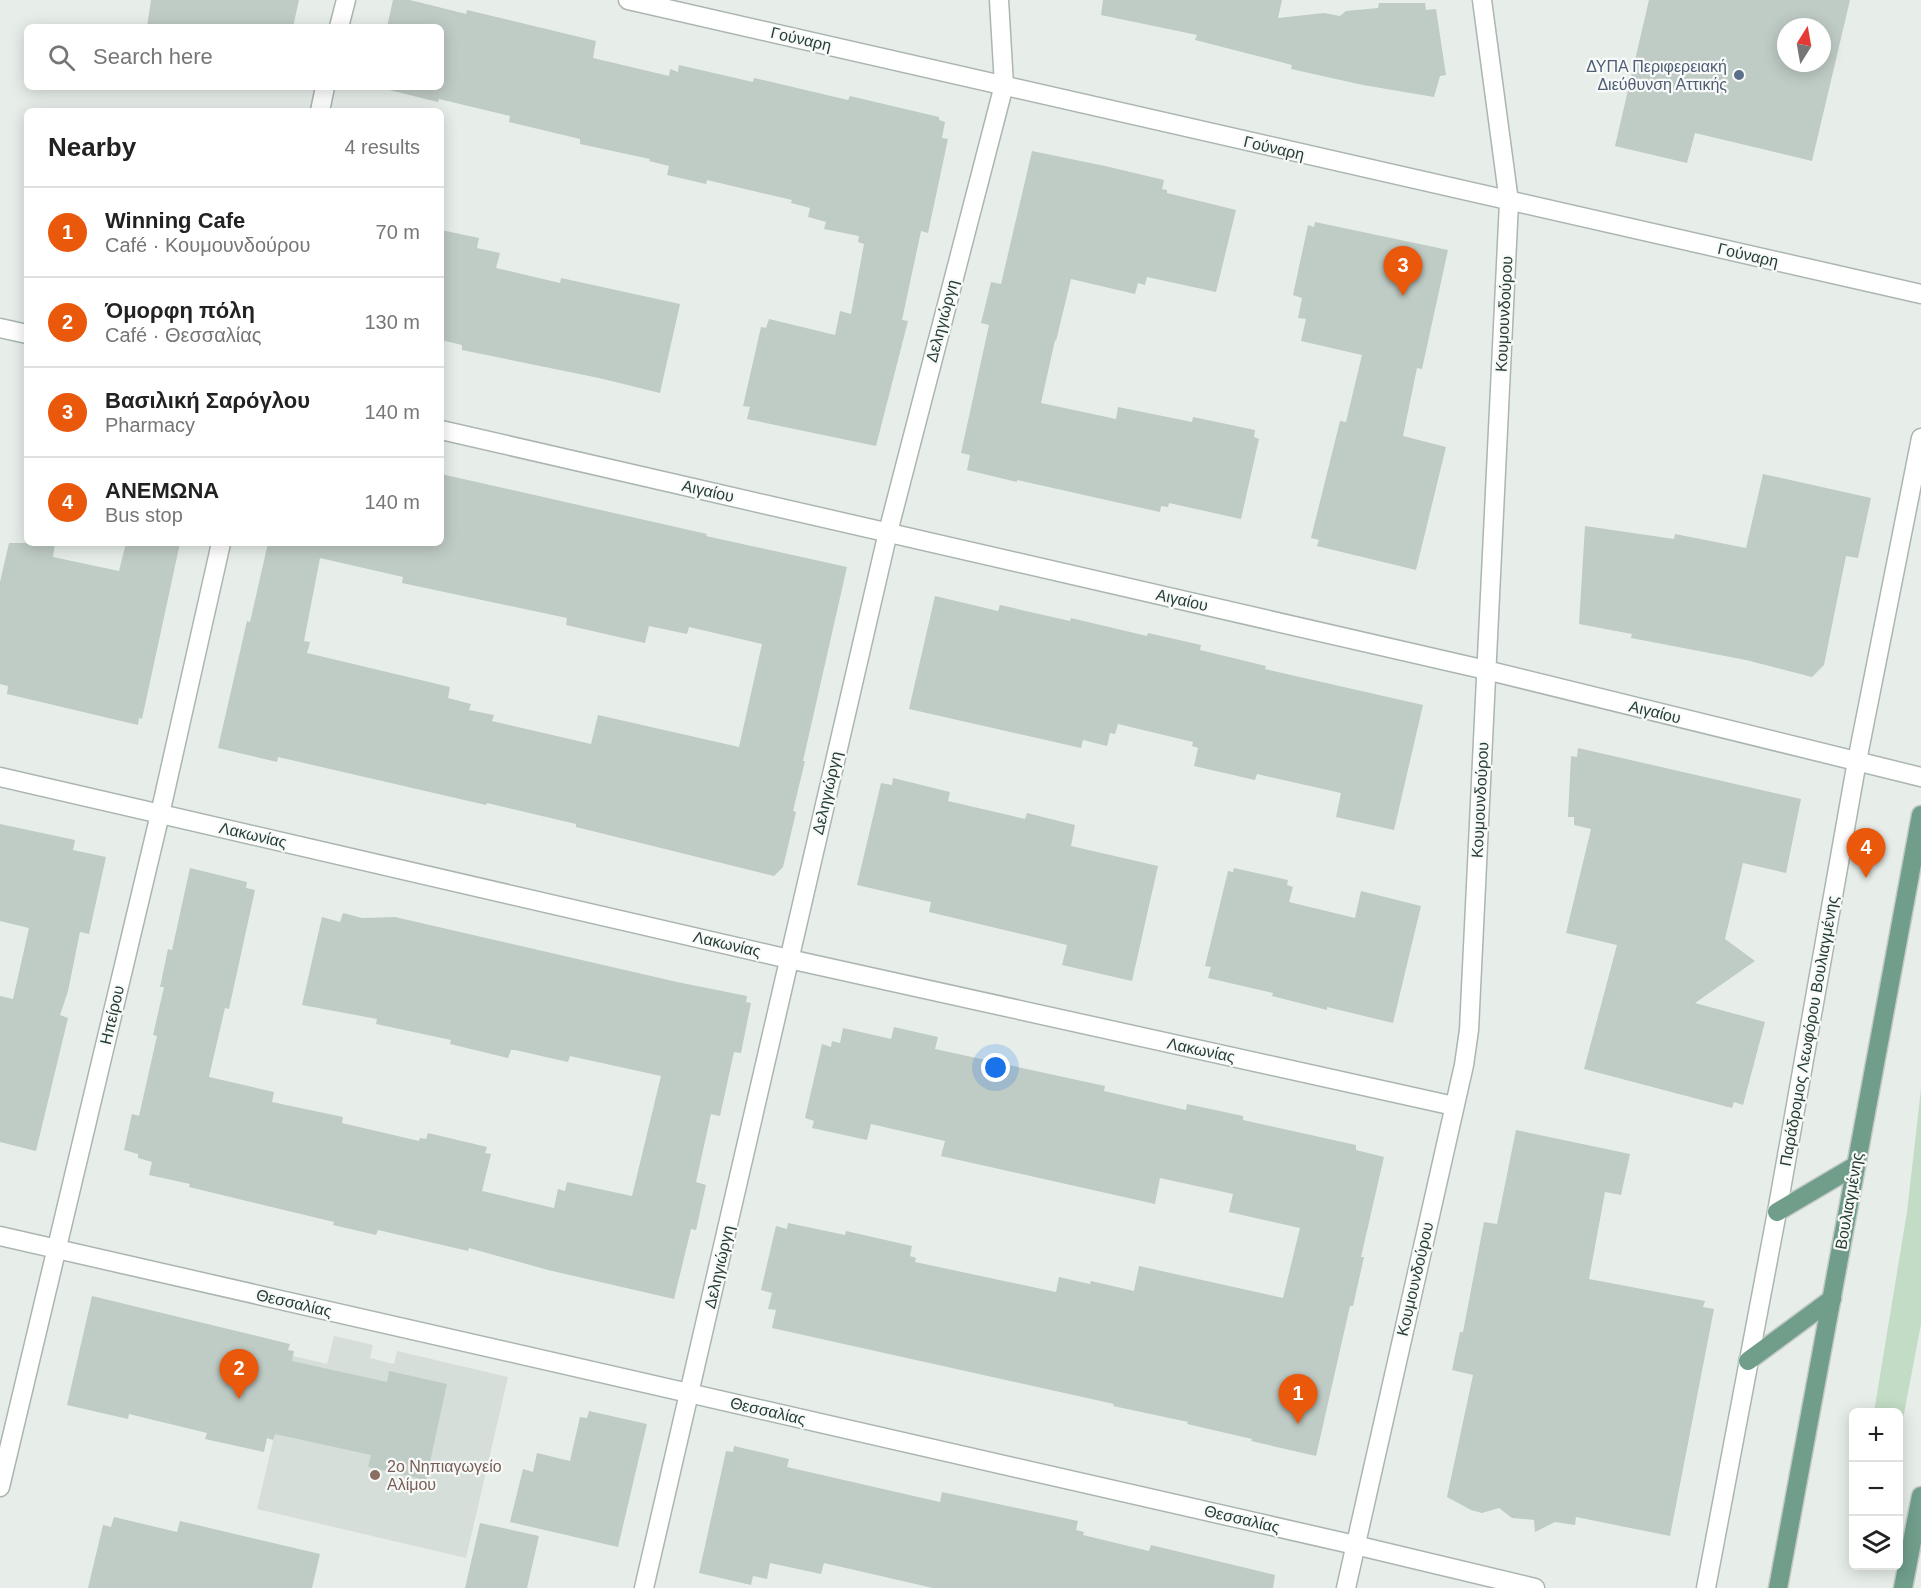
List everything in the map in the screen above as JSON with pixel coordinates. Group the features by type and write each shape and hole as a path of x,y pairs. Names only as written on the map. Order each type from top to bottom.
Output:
{"main road":[{"name":"Βουλιαγμένης","path":"1778,1588 1921,815"},
{"path":"1777,1212 1855,1166"},
{"path":"1748,1361 1832,1299"},
{"path":"1903,1588 1921,1496"}],"street":[{"path":"340,24 346,0"},
{"name":"Γούναρη","path":"628,0 1921,294"},
{"name":"Δεληγιώργη","path":"644,1588 888,532 1004,85 999,0"},
{"name":"Κουμουνδούρου","path":"1346,1588 1464,1065 1469,1030 1509,201 1482,0"},
{"path":"321,108 324,90"},
{"path":"0,328 24,333"},
{"name":"Αιγαίου","path":"444,431 1486,670 1921,777"},
{"name":"Παράδρομος Λεωφόρου Βουλιαγμένης","path":"1706,1588 1777,1212 1857,761 1921,438"},
{"name":"Ηπείρου","path":"0,1487 160,814 220,546"},
{"name":"Λακωνίας","path":"0,777 789,959 1454,1106"},
{"name":"Θεσσαλίας","path":"0,1236 1535,1588"}],"shaded area":[{"name":"2ο Νηπιαγωγείο Αλίμου","path":"334,1336 373,1345 370,1358 394,1364 397,1351 508,1377 466,1558 257,1509 293,1356 327,1364"}],"green space":[{"path":"1921,1089 1921,1324 1903,1419 1903,1408 1875,1408 1907,1212"}],"building":[{"path":"151,0 299,0 294,24 147,24"},
{"path":"393,0 410,0 466,14 467,10 596,41 593,58 669,76 670,69 678,72 679,65 753,82 754,78 848,100 850,96 939,117 939,120 945,122 942,138 948,139 928,233 921,231 902,320 908,321 876,446 747,419 750,407 743,406 761,327 766,328 769,319 835,335 840,311 851,314 864,244 858,242 859,236 824,229 826,222 808,217 810,208 791,203 792,200 707,180 706,184 667,175 669,166 649,161 650,159 580,144 580,139 509,122 510,116 389,90 444,90 444,24 388,24"},
{"path":"1103,0 1282,0 1278,18 1324,13 1340,16 1346,11 1378,8 1379,3 1425,3 1426,10 1436,9 1446,75 1440,76 1434,97 1363,85 1291,69 1292,65 1195,40 1197,35 1101,15"},
{"path":"1649,0 1850,0 1812,161 1695,133 1687,163 1615,146"},
{"path":"1032,151 1164,180 1162,189 1167,190 1167,193 1236,210 1216,292 1147,277 1145,285 1138,283 1135,294 1071,279 1041,403 1116,419 1118,407 1192,422 1193,417 1255,430 1254,437 1259,439 1241,519 1169,503 1168,507 1161,506 1160,512 967,470 970,455 961,453 989,325 981,323 991,282 1001,284"},
{"path":"1315,222 1448,250 1422,369 1417,368 1403,436 1446,447 1416,570 1317,546 1319,540 1311,538 1340,421 1346,422 1362,355 1301,341 1306,319 1298,318 1302,298 1293,295 1308,225 1314,227"},
{"path":"444,231 479,238 477,248 500,253 496,268 560,283 561,278 680,304 660,393 462,350 462,345 444,341"},
{"path":"1763,474 1871,498 1858,558 1846,556 1824,665 1812,677 1746,660 1631,638 1632,634 1579,624 1585,526 1674,539 1675,534 1746,548"},
{"path":"444,475 847,567 803,761 805,761 793,811 796,812 783,867 774,876 487,803 486,805 278,757 277,762 218,748 247,621 250,622 267,546 444,546","holes":["320,558 403,577 402,583 567,618 566,625 645,643 649,626 687,634 689,627 762,644 739,747 598,715 591,744 492,721 494,715 469,710 471,704 448,698 450,687 307,653 310,642 304,641"]},
{"path":"9,543 24,543 24,546 55,546 53,557 119,571 125,546 179,546 142,719 139,718 138,725 7,694 8,686 0,684 0,582"},
{"path":"935,596 998,611 1000,605 1070,621 1071,618 1147,636 1148,633 1201,645 1200,650 1266,666 1265,669 1423,705 1394,830 1336,817 1341,793 1257,774 1255,780 1194,766 1198,748 1192,746 1193,742 1118,724 1115,734 1110,733 1107,746 1083,740 1081,748 909,709"},
{"path":"1578,748 1801,799 1786,873 1743,863 1725,939 1755,961 1695,1003 1765,1022 1743,1105 1734,1102 1732,1108 1584,1069 1617,945 1566,933 1591,829 1574,825 1574,817 1568,817 1571,756 1577,757"},
{"path":"893,778 950,792 948,801 1025,819 1027,813 1075,825 1071,846 1158,866 1132,981 1062,965 1067,945 929,912 931,902 857,885 881,783 892,785"},
{"path":"0,824 75,840 73,850 106,857 89,934 80,932 68,991 60,1015 68,1018 36,1151 0,1142 0,996 13,999 29,928 0,921"},
{"path":"190,868 247,882 246,888 255,890 229,1009 225,1008 209,1077 274,1092 272,1102 343,1117 342,1123 419,1141 420,1138 426,1139 428,1133 487,1147 485,1153 491,1154 482,1191 554,1208 558,1189 565,1191 567,1182 632,1196 661,1076 570,1056 568,1062 511,1050 508,1058 450,1044 451,1040 376,1024 377,1019 302,1005 322,917 340,922 343,913 362,918 395,917 747,996 746,1002 751,1003 741,1053 734,1052 720,1116 711,1114 696,1182 706,1185 696,1230 691,1229 674,1299 548,1270 469,1248 468,1251 378,1230 376,1235 333,1225 334,1222 149,1175 152,1162 138,1158 138,1154 124,1150 132,1114 139,1116 157,1036 153,1035 164,987 160,987 168,949 172,950"},
{"path":"1234,868 1288,880 1287,885 1293,887 1289,902 1355,918 1361,891 1421,906 1393,1023 1327,1007 1327,1010 1272,996 1273,993 1208,978 1211,967 1205,966 1228,871 1233,872"},
{"path":"894,1027 938,1037 935,1049 1105,1086 1104,1091 1186,1110 1187,1104 1243,1116 1243,1120 1356,1145 1356,1150 1384,1157 1361,1257 1364,1257 1353,1306 1350,1306 1316,1456 1187,1424 1188,1422 1113,1406 1114,1404 772,1328 776,1310 768,1309 772,1293 761,1290 776,1226 787,1229 788,1223 845,1235 846,1231 912,1246 910,1256 916,1258 915,1262 1056,1292 1059,1277 1090,1284 1091,1281 1134,1291 1139,1266 1283,1298 1300,1228 1229,1212 1233,1194 1160,1178 1155,1204 941,1156 945,1141 871,1124 867,1140 812,1128 814,1121 805,1118 822,1044 831,1047 832,1041 840,1043 843,1028 891,1039"},
{"path":"1516,1130 1630,1154 1621,1195 1605,1192 1589,1279 1705,1301 1703,1307 1714,1309 1670,1536 1576,1517 1575,1525 1555,1522 1535,1532 1534,1520 1512,1518 1499,1508 1482,1513 1471,1510 1447,1497 1473,1375 1452,1370 1460,1332 1463,1332 1484,1222 1497,1224"},
{"path":"92,1296 290,1344 288,1350 294,1351 292,1361 387,1382 389,1371 447,1384 426,1480 368,1467 371,1455 275,1434 273,1440 267,1438 264,1452 205,1439 207,1433 129,1414 128,1419 67,1405"},
{"path":"589,1411 647,1424 618,1547 510,1522 523,1469 533,1472 537,1453 570,1461 580,1417 587,1418"},
{"path":"734,1446 789,1459 787,1467 940,1502 942,1492 1078,1521 1076,1530 1084,1532 1083,1535 1149,1551 1151,1545 1275,1575 1273,1588 933,1588 824,1563 821,1574 770,1563 767,1579 753,1576 751,1585 699,1573 726,1451 733,1452"},
{"path":"114,1517 177,1532 180,1521 320,1554 312,1588 88,1588 103,1525 111,1527"},
{"path":"480,1523 539,1536 527,1588 465,1588"}],"place":[{"name":"ΔΥΠΑ Περιφερειακή Διεύθυνση Αττικής","path":"1739,75"},
{"name":"Βασιλική Σαρόγλου","path":"1403,296"},
{"name":"ΑΝΕΜΩΝΑ","path":"1866,878"},
{"name":"Όμορφη πόλη","path":"239,1399"},
{"name":"Winning Cafe","path":"1298,1424"},
{"name":"2ο Νηπιαγωγείο Αλίμου","path":"375,1475"}]}
